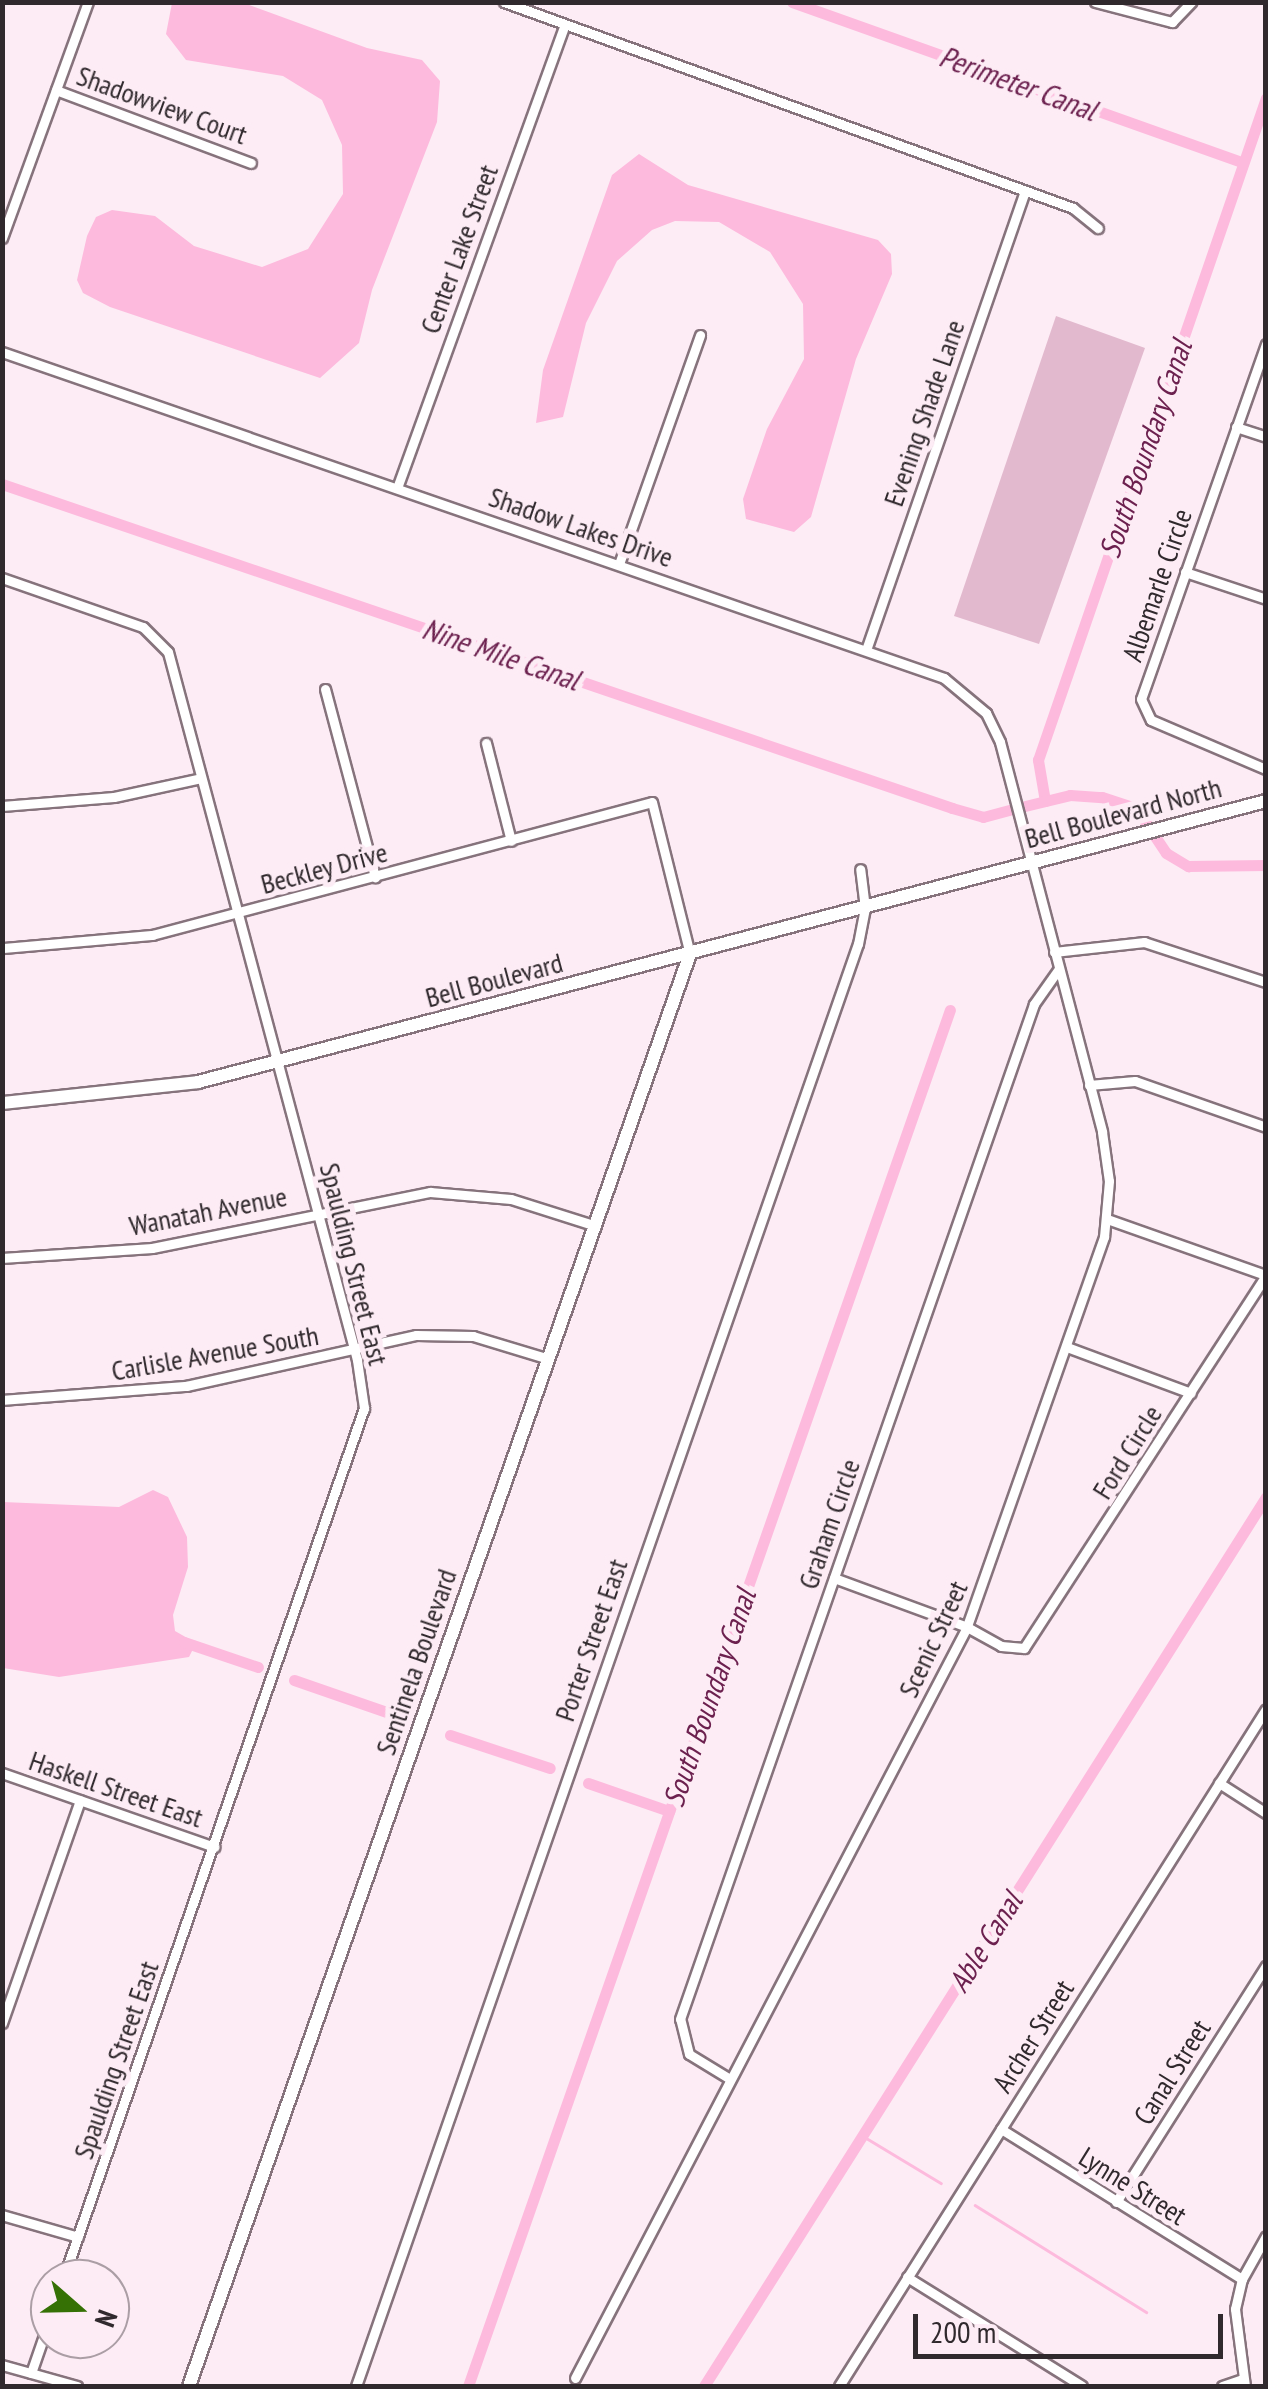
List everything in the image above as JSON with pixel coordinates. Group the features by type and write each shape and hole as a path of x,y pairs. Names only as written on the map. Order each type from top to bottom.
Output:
{"street":[{"path":"2,238 88,2"},
{"path":"504,2 1073,208 1098,228"},
{"path":"1095,2 1172,22 1191,2"},
{"name":"Center Lake Street","path":"397,488 564,25"},
{"name":"Shadowview Court","path":"56,90 251,163"},
{"name":"Evening Shade Lane","path":"866,650 1026,191"},
{"path":"619,564 700,334"},
{"name":"Albemarle Circle","path":"1266,344 1141,699 1143,712 1266,769"},
{"name":"Shadow Lakes Drive","path":"2,352 944,678 986,712 1032,864"},
{"path":"1236,427 1266,437"},
{"path":"1185,572 1266,599"},
{"name":"Spaulding Street East","path":"2,578 132,622 162,641 354,1350 362,1419 70,2259"},
{"path":"325,689 375,877"},
{"path":"486,743 512,841"},
{"path":"2,806 114,797 202,778"},
{"name":"Bell Boulevard North","path":"993,874 1266,801"},
{"name":"Beckley Drive","path":"2,948 103,942 238,914 652,802 690,954"},
{"name":"Scenic Street","path":"575,2378 968,1627 1067,1347 1107,1219 1106,1156 1032,864"},
{"path":"860,869 865,908"},
{"name":"Bell Boulevard","path":"2,1103 145,1092 279,1063 993,874"},
{"name":"Porter Street East","path":"356,2386 852,962 865,908"},
{"path":"1054,952 1144,942 1266,982"},
{"name":"Sentinela Boulevard","path":"189,2386 690,954"},
{"name":"Graham Circle","path":"730,2079 690,2054 680,2019 1034,1004 1058,970"},
{"path":"1089,1086 1135,1081 1266,1127"},
{"name":"Wanatah Avenue","path":"2,1258 152,1248 399,1195 458,1192 511,1199 596,1226"},
{"path":"1107,1219 1266,1275"},
{"name":"Ford Circle","path":"968,1627 1001,1646 1022,1648 1034,1640 1266,1275"},
{"name":"Carlisle Avenue South","path":"2,1400 186,1386 416,1335 458,1334 549,1359"},
{"path":"1067,1347 1191,1393"},
{"path":"834,1578 968,1627"},
{"name":"Archer Street","path":"838,2386 1266,1709"},
{"name":"Haskell Street East","path":"2,1773 214,1847"},
{"path":"1218,1784 1266,1813"},
{"path":"2,2023 80,1800"},
{"name":"Canal Street","path":"1116,2202 1266,1966"},
{"name":"Lynne Street","path":"1001,2128 1242,2279"},
{"path":"2,2215 78,2237"},
{"path":"1222,2386 1243,2383 1234,2324 1242,2279 1266,2236"},
{"path":"907,2277 1082,2386"},
{"path":"31,2373 36,2359"},
{"path":"2,2365 77,2386"}],"shaded area":[{"path":"172,3 244,3 367,48 422,60 440,81 437,122 372,290 359,343 320,378 110,307 83,293 77,280 87,236 96,217 112,210 155,216 194,246 262,267 308,249 343,194 342,145 322,100 283,76 186,60 166,34"},
{"path":"639,154 688,185 878,240 891,254 892,274 856,359 811,517 794,532 746,519 743,499 767,429 804,359 803,304 770,252 719,222 675,221 652,230 617,261 586,323 563,417 536,423 543,370 612,175"},
{"path":"1056,316 1145,348 1039,644 954,616"},
{"path":"153,1490 168,1497 187,1537 188,1567 173,1615 175,1631 196,1643 189,1657 59,1677 3,1668 3,1502 119,1507"}],"waterway":[{"name":"Perimeter Canal","path":"792,2 1243,163"},
{"name":"South Boundary Canal","path":"1045,801 1038,760 1266,98"},
{"name":"Nine Mile Canal","path":"2,484 952,808 983,817 1009,810"},
{"path":"1025,806 1070,795 1102,797 1136,808 1166,853 1188,866 1266,865"},
{"name":"South Boundary Canal","path":"468,2386 950,1010"},
{"name":"Able Canal","path":"704,2386 1266,1497"},
{"path":"184,1642 258,1667"},
{"path":"294,1680 395,1715"},
{"path":"450,1735 550,1768"},
{"path":"588,1783 669,1811"},
{"path":"863,2136 941,2183"},
{"path":"975,2205 1146,2312"}]}
